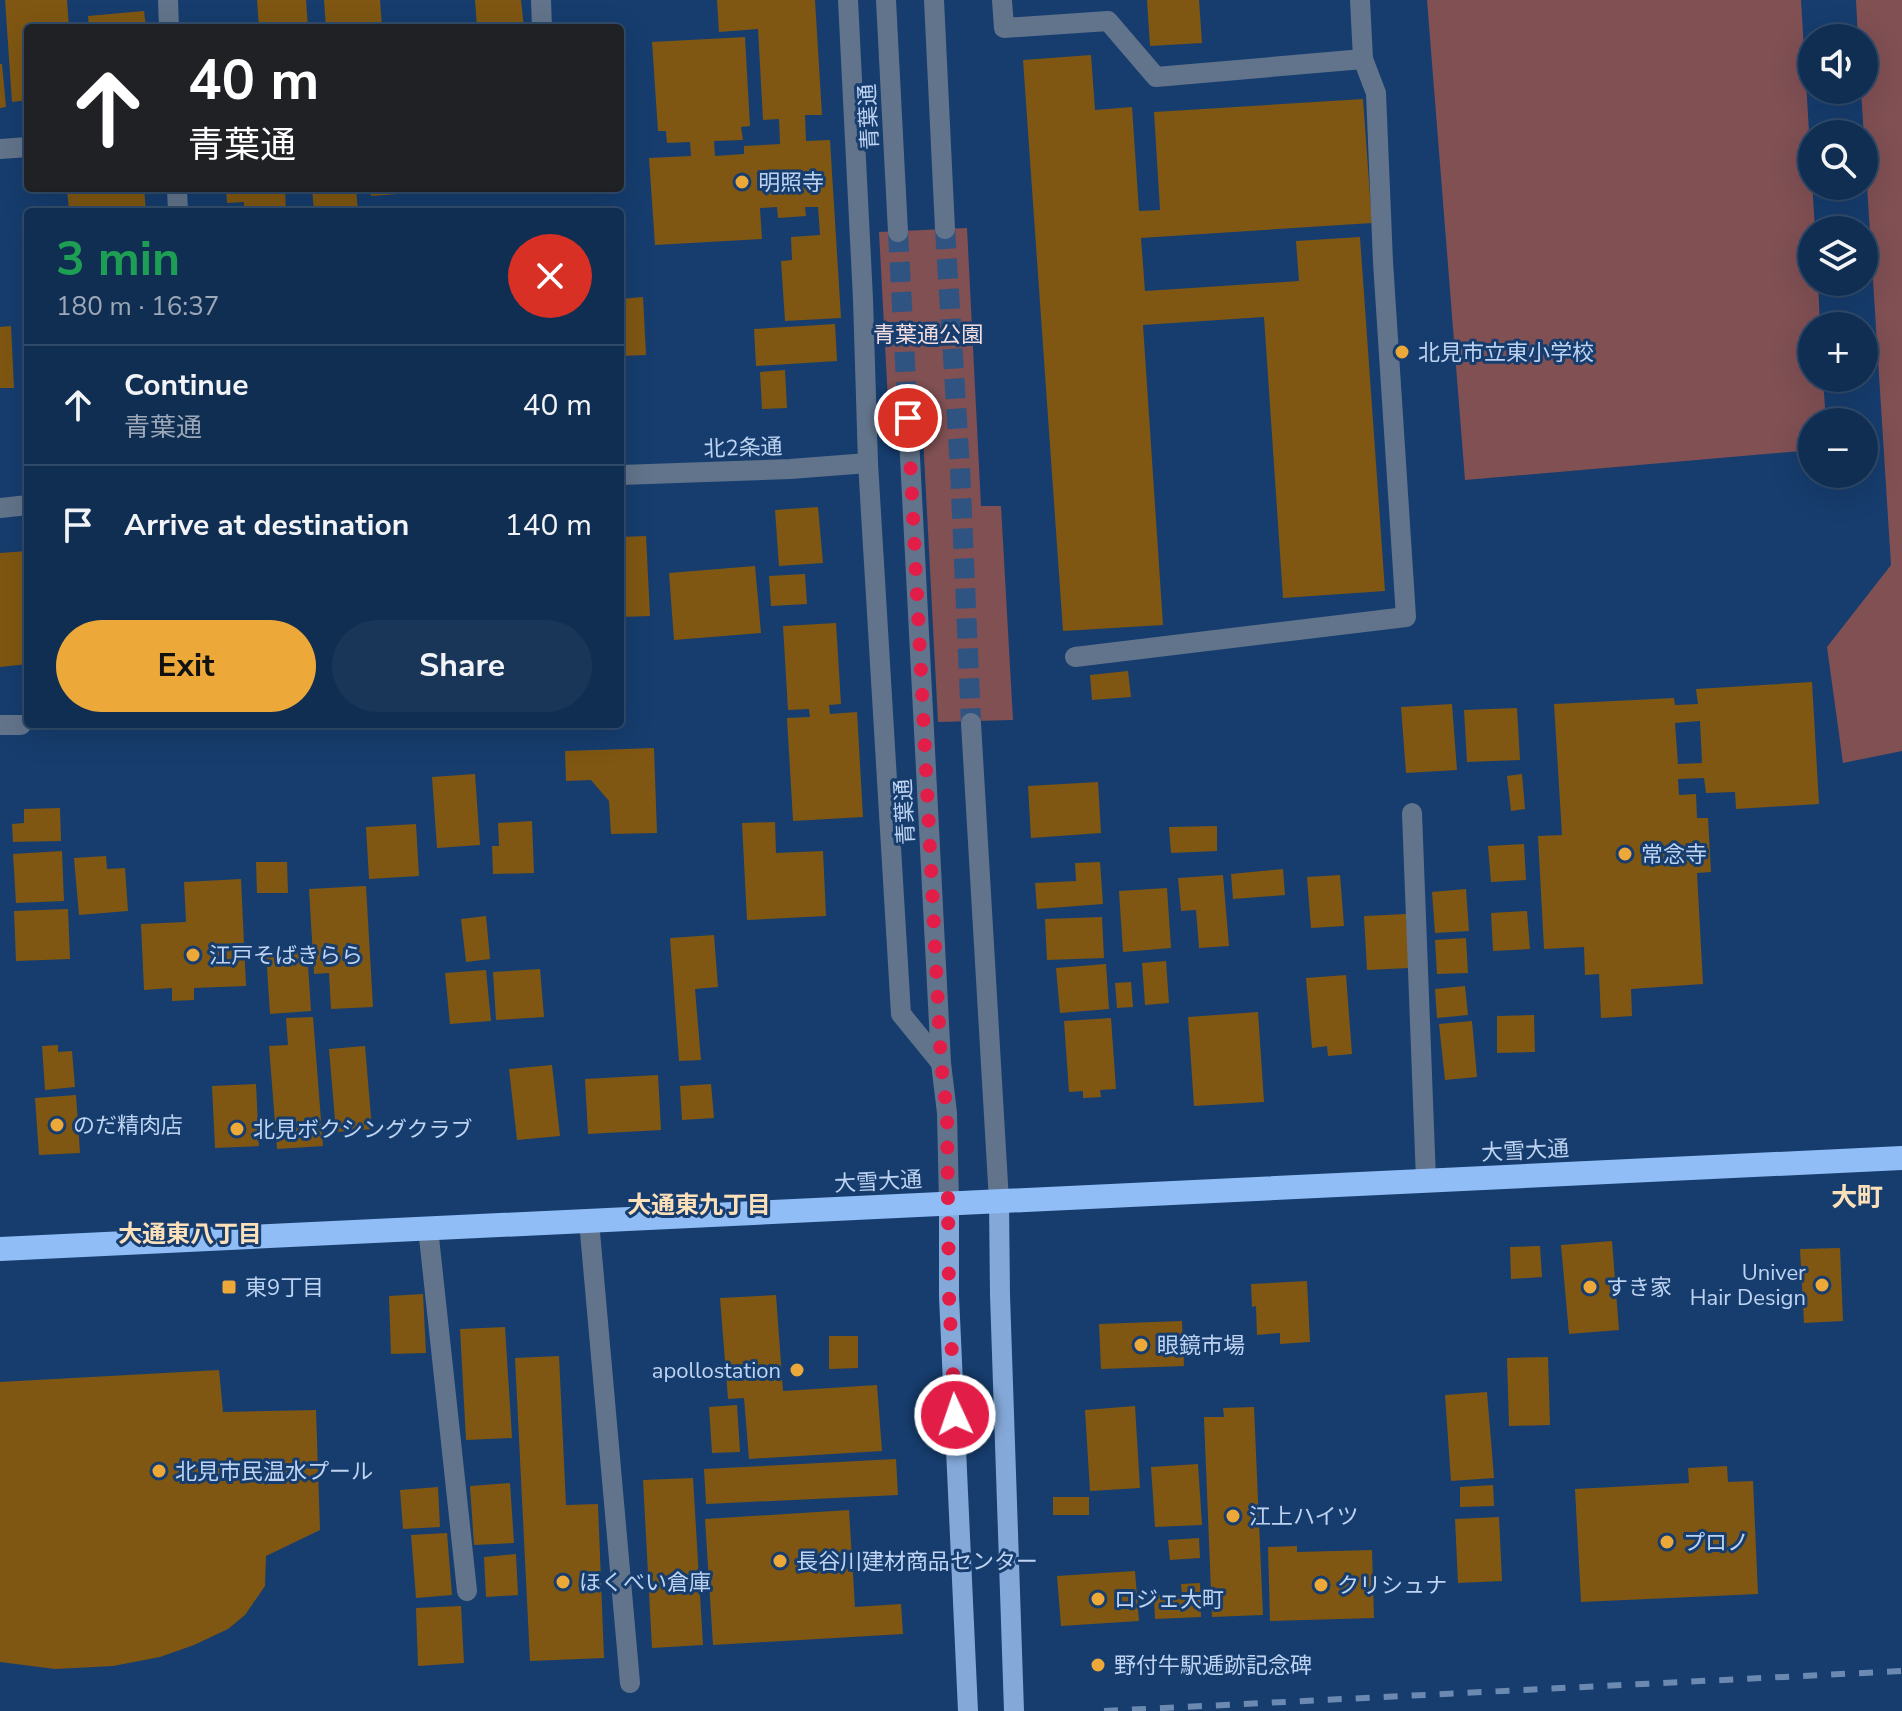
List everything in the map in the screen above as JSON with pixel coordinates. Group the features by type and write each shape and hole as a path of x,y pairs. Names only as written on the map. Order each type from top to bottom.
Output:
{"highway":[{"name":"大雪大通","path":"0,1249 1902,1158"}],"main road":[{"path":"999,1201 1014,1711"},
{"path":"949,1204 949,1296 968,1711"}],"street":[{"path":"168,0 169,24"},
{"path":"541,0 542,24"},
{"path":"848,0 868,463 901,1014 941,1063"},
{"name":"青葉通","path":"886,0 898,232"},
{"path":"934,0 945,229"},
{"path":"1002,0 1004,28 1108,21 1156,77 1363,59"},
{"path":"1075,657 1406,617 1383,262 1376,93 1363,59 1360,0"},
{"path":"0,149 24,147"},
{"name":"青葉通","path":"908,418 941,1063 947,1113 949,1204"},
{"name":"北2条通","path":"624,475 868,463"},
{"path":"0,508 24,505"},
{"path":"971,723 999,1201"},
{"path":"0,725 21,725"},
{"path":"1412,813 1426,1180"},
{"path":"589,1221 630,1683"},
{"path":"428,1228 467,1591"}],"green space":[{"path":"1427,0 1801,0 1798,104 1807,104 1808,120 1798,120 1798,200 1813,200 1814,216 1798,216 1798,296 1819,296 1819,312 1798,312 1798,392 1824,392 1825,408 1798,408 1798,451 1465,480"},
{"path":"1856,0 1902,0 1902,751 1843,763 1827,647 1891,565 1878,359 1878,312 1875,312 1874,296 1878,296 1878,216 1869,216 1868,200 1878,200 1878,120 1863,120 1862,104 1878,104 1878,24 1857,24"},
{"name":"青葉通公園","path":"967,228 981,506 1001,506 1013,720 938,722 922,417 889,420 879,232"}],"building":[{"path":"5,0 67,0 69,24 24,24 24,100 12,102"},
{"path":"257,0 306,0 308,24 259,24"},
{"path":"324,0 380,0 382,24 326,24"},
{"path":"475,0 521,0 524,24 477,24"},
{"name":"明照寺","path":"717,0 815,0 822,115 805,115 806,141 830,140 841,318 785,321 781,261 792,260 791,237 820,235 818,207 805,207 806,216 778,218 777,207 760,208 762,239 655,245 649,158 691,156 690,142 667,143 666,131 658,131 652,42 745,37 750,126 741,127 743,140 714,141 715,156 744,154 744,146 780,144 779,119 763,120 758,29 719,32"},
{"path":"1147,0 1199,0 1202,43 1150,46"},
{"path":"144,11 146,24 89,24 88,16"},
{"path":"1091,55 1095,110 1132,107 1139,211 1160,210 1154,112 1363,99 1372,223 1141,238 1145,291 1299,281 1296,241 1360,237 1385,591 1283,598 1264,317 1143,325 1163,625 1063,631 1023,60"},
{"path":"0,64 6,107 0,108"},
{"path":"67,192 144,192 146,208 69,208"},
{"path":"226,192 285,192 286,208 244,208 244,202 227,203"},
{"path":"312,192 356,192 358,208 314,208"},
{"path":"370,192 424,192 371,196"},
{"path":"643,297 646,355 624,356 624,299"},
{"path":"835,324 837,361 756,366 754,329"},
{"path":"11,326 14,388 0,388 0,327"},
{"path":"785,370 787,408 762,409 760,372"},
{"path":"818,507 823,563 779,566 775,510"},
{"path":"646,536 650,616 624,617 624,537"},
{"path":"24,551 24,664 0,667 0,553"},
{"path":"755,566 761,633 674,640 669,573"},
{"path":"805,574 807,604 771,606 769,576"},
{"path":"836,623 841,704 829,705 830,714 857,712 863,817 793,821 787,718 810,717 809,709 788,710 783,626"},
{"path":"1128,671 1131,697 1092,700 1090,675"},
{"name":"常念寺","path":"1812,682 1819,804 1736,809 1735,792 1706,793 1704,778 1678,779 1679,795 1696,794 1697,818 1708,818 1711,872 1697,873 1703,984 1631,989 1632,1016 1601,1018 1599,974 1585,975 1584,947 1544,949 1538,836 1562,835 1554,704 1674,698 1675,705 1698,704 1696,689","holes":["1700,721 1702,763 1678,764 1675,723"]},
{"path":"1452,704 1457,770 1406,773 1401,707"},
{"path":"1517,708 1520,760 1467,762 1464,710"},
{"path":"654,748 657,833 611,834 609,801 591,780 566,781 565,751"},
{"path":"475,774 480,845 437,848 432,777"},
{"path":"1522,774 1525,809 1511,811 1507,776"},
{"path":"1098,782 1101,833 1031,838 1028,786"},
{"path":"60,808 61,841 13,842 12,824 24,823 24,809"},
{"path":"532,821 534,873 493,874 492,846 499,846 498,823"},
{"path":"775,822 776,853 823,851 826,916 747,920 742,823"},
{"path":"416,824 419,876 369,879 366,827"},
{"path":"1217,826 1217,851 1171,853 1169,827"},
{"path":"1524,844 1526,880 1491,882 1488,846"},
{"path":"62,851 64,901 16,903 13,854"},
{"path":"106,856 107,869 125,868 128,911 79,915 74,858"},
{"path":"256,862 287,862 288,893 257,893"},
{"path":"1100,862 1103,904 1037,909 1035,883 1076,881 1075,863"},
{"path":"1283,869 1285,895 1233,899 1231,874"},
{"path":"1223,875 1229,946 1199,948 1196,910 1181,911 1178,878"},
{"path":"1340,875 1344,926 1311,928 1307,877"},
{"name":"江戸そばきらら","path":"241,879 246,986 194,988 194,1000 172,1001 172,988 144,990 141,924 186,922 184,882"},
{"path":"366,886 373,1007 331,1009 329,973 314,974 309,889"},
{"path":"1167,888 1171,948 1123,952 1119,891"},
{"path":"1466,889 1469,931 1435,933 1432,892"},
{"path":"68,909 70,959 16,961 14,911"},
{"path":"1527,911 1530,949 1493,951 1491,913"},
{"path":"1406,914 1409,968 1367,970 1364,916"},
{"path":"486,916 490,959 466,962 461,919"},
{"path":"1102,917 1104,958 1047,960 1045,919"},
{"path":"714,935 718,987 695,989 701,1060 679,1061 670,938"},
{"path":"1466,938 1468,973 1437,974 1435,940"},
{"path":"307,950 311,1011 270,1014 266,952"},
{"path":"1166,961 1169,1003 1145,1005 1142,963"},
{"path":"1106,964 1109,1009 1060,1013 1056,968"},
{"path":"540,969 544,1017 496,1020 493,972"},
{"path":"486,970 491,1021 450,1024 445,973"},
{"path":"1346,975 1352,1054 1328,1056 1327,1046 1312,1048 1306,978"},
{"path":"1131,982 1133,1007 1117,1008 1115,983"},
{"path":"1465,986 1468,1015 1437,1018 1435,989"},
{"path":"1258,1012 1264,1102 1194,1106 1188,1017"},
{"path":"1534,1015 1535,1052 1497,1053 1497,1016"},
{"path":"313,1017 323,1146 277,1149 269,1046 288,1045 286,1018"},
{"path":"1111,1018 1116,1089 1100,1090 1101,1097 1083,1098 1083,1091 1069,1092 1064,1021"},
{"path":"1472,1021 1477,1077 1445,1080 1439,1024"},
{"path":"58,1045 58,1052 72,1051 75,1087 45,1090 42,1046"},
{"path":"365,1046 372,1129 336,1132 329,1049"},
{"path":"552,1065 560,1136 517,1140 509,1069"},
{"path":"658,1075 661,1130 588,1134 585,1079"},
{"path":"256,1084 259,1146 215,1148 212,1086"},
{"path":"711,1084 714,1118 682,1120 680,1086"},
{"name":"のだ精肉店","path":"76,1095 80,1153 39,1155 35,1098"},
{"name":"すき家","path":"1612,1241 1619,1330 1569,1334 1561,1245"},
{"path":"1540,1246 1542,1277 1511,1279 1510,1247"},
{"name":"Univer Hair Design","path":"1840,1248 1843,1321 1804,1323 1800,1249"},
{"path":"1307,1281 1310,1342 1280,1344 1280,1333 1257,1335 1251,1284"},
{"path":"423,1294 426,1353 391,1354 389,1296"},
{"path":"776,1295 783,1391 877,1385 882,1451 749,1459 744,1398 728,1399 720,1298"},
{"name":"眼鏡市場","path":"1182,1321 1184,1366 1101,1369 1099,1324"},
{"path":"505,1327 512,1438 466,1440 460,1329"},
{"path":"829,1336 858,1336 858,1368 829,1369"},
{"name":"ほくべい倉庫","path":"559,1356 566,1505 598,1504 604,1658 530,1661 515,1358"},
{"path":"1548,1357 1550,1425 1509,1426 1507,1358"},
{"name":"北見市民温水プール","path":"219,1370 223,1412 316,1410 320,1530 266,1556 265,1586 245,1615 228,1629 194,1645 160,1657 113,1666 55,1669 0,1662 0,1382"},
{"path":"1487,1392 1494,1478 1451,1481 1445,1395"},
{"path":"737,1405 740,1452 712,1453 709,1407"},
{"path":"1135,1406 1140,1488 1090,1491 1085,1410"},
{"name":"江上ハイツ","path":"1254,1407 1263,1615 1212,1617 1204,1417 1224,1417 1223,1408"},
{"path":"896,1459 898,1495 706,1504 704,1469"},
{"path":"1198,1464 1202,1525 1155,1527 1151,1467"},
{"name":"プロノ","path":"1727,1466 1728,1482 1753,1481 1758,1594 1581,1602 1575,1489 1689,1483 1688,1468"},
{"path":"693,1478 703,1645 652,1648 643,1480"},
{"path":"510,1483 514,1543 474,1545 470,1486"},
{"path":"1493,1485 1494,1506 1460,1507 1460,1487"},
{"path":"438,1487 440,1527 403,1529 400,1490"},
{"path":"1053,1497 1089,1497 1089,1515 1053,1515"},
{"name":"長谷川建材商品センター","path":"849,1510 855,1607 901,1604 903,1634 713,1645 705,1519"},
{"path":"1499,1517 1502,1581 1458,1583 1455,1519"},
{"path":"447,1533 452,1595 416,1598 411,1535"},
{"path":"1199,1538 1200,1558 1170,1560 1168,1540"},
{"name":"クリシュナ","path":"1297,1546 1297,1552 1372,1550 1374,1618 1270,1621 1268,1547"},
{"path":"516,1554 518,1595 486,1597 484,1557"},
{"name":"ロジェ大町","path":"1135,1571 1139,1621 1061,1626 1057,1576"},
{"path":"1200,1583 1201,1617 1155,1619 1154,1595 1182,1594 1181,1584"},
{"path":"461,1606 464,1663 418,1666 416,1608"}],"tunnel":[{"path":"945,229 960,468 971,723"},
{"path":"898,232 908,418"}],"railway":[{"path":"1104,1711 1902,1671"}],"place":[{"name":"明照寺","path":"742,182"},
{"name":"北見市立東小学校","path":"1402,352"},
{"name":"常念寺","path":"1625,854"},
{"name":"江戸そばきらら","path":"193,955"},
{"name":"のだ精肉店","path":"57,1125"},
{"name":"北見ボクシングクラブ","path":"237,1129"},
{"name":"Univer Hair Design","path":"1822,1285"},
{"name":"東9丁目","path":"229,1287"},
{"name":"すき家","path":"1590,1287"},
{"name":"眼鏡市場","path":"1141,1345"},
{"name":"apollostation","path":"797,1370"},
{"name":"北見市民温水プール","path":"159,1471"},
{"name":"江上ハイツ","path":"1233,1516"},
{"name":"プロノ","path":"1667,1542"},
{"name":"長谷川建材商品センター","path":"780,1561"},
{"name":"ほくべい倉庫","path":"563,1582"},
{"name":"クリシュナ","path":"1321,1585"},
{"name":"ロジェ大町","path":"1098,1599"},
{"name":"野付牛駅逓跡記念碑","path":"1098,1665"}],"district":[{"name":"大町","path":"1857,1197"},
{"name":"大通東九丁目","path":"699,1205"},
{"name":"大通東八丁目","path":"190,1234"}],"route":[{"path":"908,418 941,1063 947,1113 949,1296 955,1415"}]}
